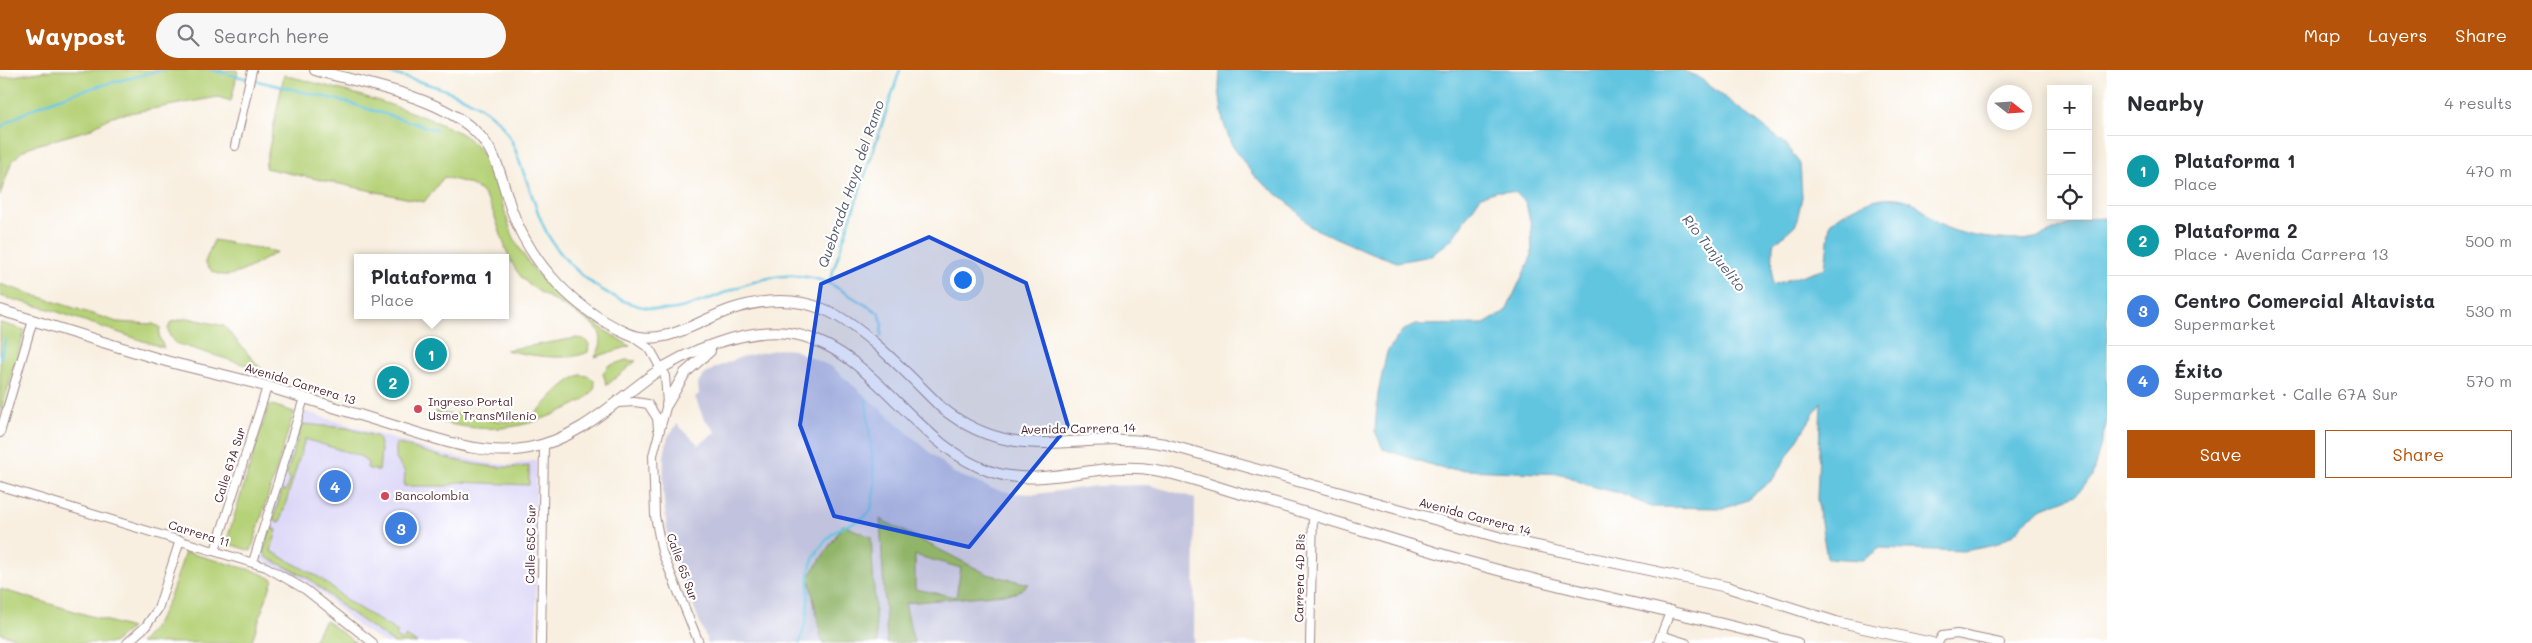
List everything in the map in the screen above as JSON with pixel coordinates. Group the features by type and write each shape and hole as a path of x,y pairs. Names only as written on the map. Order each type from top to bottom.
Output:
{"main road":[{"name":"Avenida Carrera 14","path":"315,70 434,105 452,113 475,130 488,145 498,162 517,225 532,254 571,296 627,334 645,338 659,338 730,310 759,302 779,301 809,304 848,323 949,413 987,435 1026,443 1124,440 1165,444 1509,540 1736,589 1836,622 1932,643"},
{"name":"Avenida Carrera 13","path":"0,310 162,360 267,387 472,448 507,451 544,445 585,427 662,368"},
{"path":"662,368 679,359 745,336 776,332 794,334 820,342 852,361 948,449 970,463 992,472 1029,478 1112,468 1142,469 1169,474 1313,514 1503,571 1670,610 1766,639 1797,643"},
{"path":"667,404 685,373 718,344"}],"street":[{"path":"235,146 251,72"},
{"path":"0,433 33,320"},
{"name":"Calle 65 Sur","path":"627,334 650,349 662,368 666,383 667,404 657,436 652,466 655,516 658,536 699,643"},
{"name":"Calle 67A Sur","path":"214,551 267,387"},
{"path":"253,562 304,398"},
{"name":"Calle 65 Sur","path":"618,403 635,402 648,404 657,418 657,436"},
{"name":"Calle 65C Sur","path":"541,643 544,445"},
{"name":"Carrera 11","path":"0,486 253,562 282,575 306,590 373,643"},
{"name":"Carrera 4D Bis","path":"1310,643 1313,514"},
{"path":"126,643 146,626 158,609 180,540"},
{"path":"1670,610 1660,639 1686,643"},
{"path":"1938,643 1942,636 1951,633 2000,643"}],"highlighted area":[{"path":"929,237 1026,283 1068,426 969,547 834,516 800,425 821,284"}],"shaded area":[{"path":"780,349 794,350 832,367 954,473 993,489 1013,493 1036,494 1097,486 1149,485 1195,498 1194,643 708,643 668,541 663,491 664,456 668,437 677,424 699,445 716,432 703,417 695,397 699,394 698,384 703,376 715,368 741,357"},
{"path":"303,411 438,453 487,463 511,465 536,460 536,643 385,643 359,627 318,590 302,579 257,558"}],"green space":[{"path":"53,70 238,70 231,101 218,97 112,116 88,130 29,147 11,163 0,195 0,78"},
{"path":"284,75 380,101 454,130 470,140 480,150 487,162 498,188 510,229 526,259 538,274 581,314 630,346 595,357 601,339 599,332 587,320 526,282 510,259 491,206 485,196 473,186 444,177 424,202 265,168"},
{"path":"214,240 277,252 249,268 229,275 220,275 212,271 205,262"},
{"path":"0,284 117,322 153,324 160,327 159,337 164,348 52,310 0,296"},
{"path":"188,318 224,326 262,370 175,343 170,337 168,329 171,322"},
{"path":"0,323 25,330 0,415"},
{"path":"577,338 584,339 589,344 588,352 570,357 559,357 506,350"},
{"path":"626,360 636,361 607,385 603,374 608,366"},
{"path":"580,375 589,376 594,381 595,386 590,394 566,409 533,422 501,428 485,428 434,420 436,411 454,416 460,413 505,421 525,418 535,413 560,388"},
{"path":"269,404 294,412 251,551 226,543"},
{"path":"302,424 347,428 378,437 381,450 379,471 367,468 368,463 360,456 305,439 280,522 273,520 282,490 286,491 290,477 286,475"},
{"path":"396,443 445,458 478,465 495,467 529,466 529,485 459,482 447,486 404,486 405,472 396,459"},
{"path":"880,519 987,574 1029,584 1016,593 905,603 914,643 887,643","holes":["915,555 961,568 956,597 915,589"]},
{"path":"843,525 871,537 877,643 822,643 809,577"},
{"path":"270,528 277,530 271,551 320,578 349,602 398,632 396,637 402,641 406,636 417,643 394,643 344,608 310,579 266,557 264,551"},
{"path":"185,552 255,571 273,579 251,643 140,643 163,612"},
{"path":"0,589 131,628 113,643 31,643 0,633"},
{"path":"325,620 356,643 312,643"}],"water":[{"name":"Río Tunjuelito","path":"1220,70 1681,70 1697,76 1786,144 1800,164 1802,197 1796,224 1773,245 1772,285 1825,268 1830,223 1862,204 1874,200 1897,198 1909,201 1920,207 1935,221 1955,231 1997,239 2018,240 2035,238 2079,220 2105,218 2107,220 2107,421 2092,477 2076,495 2043,508 2028,518 2016,532 1995,545 1964,551 1880,548 1863,560 1827,558 1817,499 1821,402 1773,479 1747,500 1725,508 1651,507 1619,493 1587,485 1562,474 1444,469 1383,449 1375,431 1378,393 1387,352 1402,331 1415,325 1484,324 1506,311 1532,255 1531,226 1526,203 1515,192 1498,191 1481,196 1452,239 1431,256 1397,262 1361,249 1311,227 1292,206 1254,176 1231,144 1223,121 1219,88"}],"waterway":[{"path":"0,128 36,107 57,99 163,70"},
{"path":"211,70 346,102 436,130"},
{"path":"378,70 456,94 484,109 496,119 512,142 540,218 555,246 581,274 601,289 618,298 646,308 669,310 689,306 768,278 797,276 829,283"},
{"name":"Quebrada Haya del Ramo","path":"881,336 882,322 879,313 829,283 900,70"},
{"path":"0,359 6,339"},
{"name":"Quebrada Haya del Ramo","path":"800,643 807,613 809,571 816,554 836,530 858,521 871,510 875,484 866,400"}],"place":[{"name":"Plataforma 1","path":"431,354"},
{"name":"Plataforma 2","path":"393,382"},
{"name":"Ingreso Portal Usme TransMilenio","path":"418,409"},
{"name":"Éxito","path":"335,486"},
{"name":"Bancolombia","path":"385,496"},
{"name":"Centro Comercial Altavista","path":"401,528"}]}
